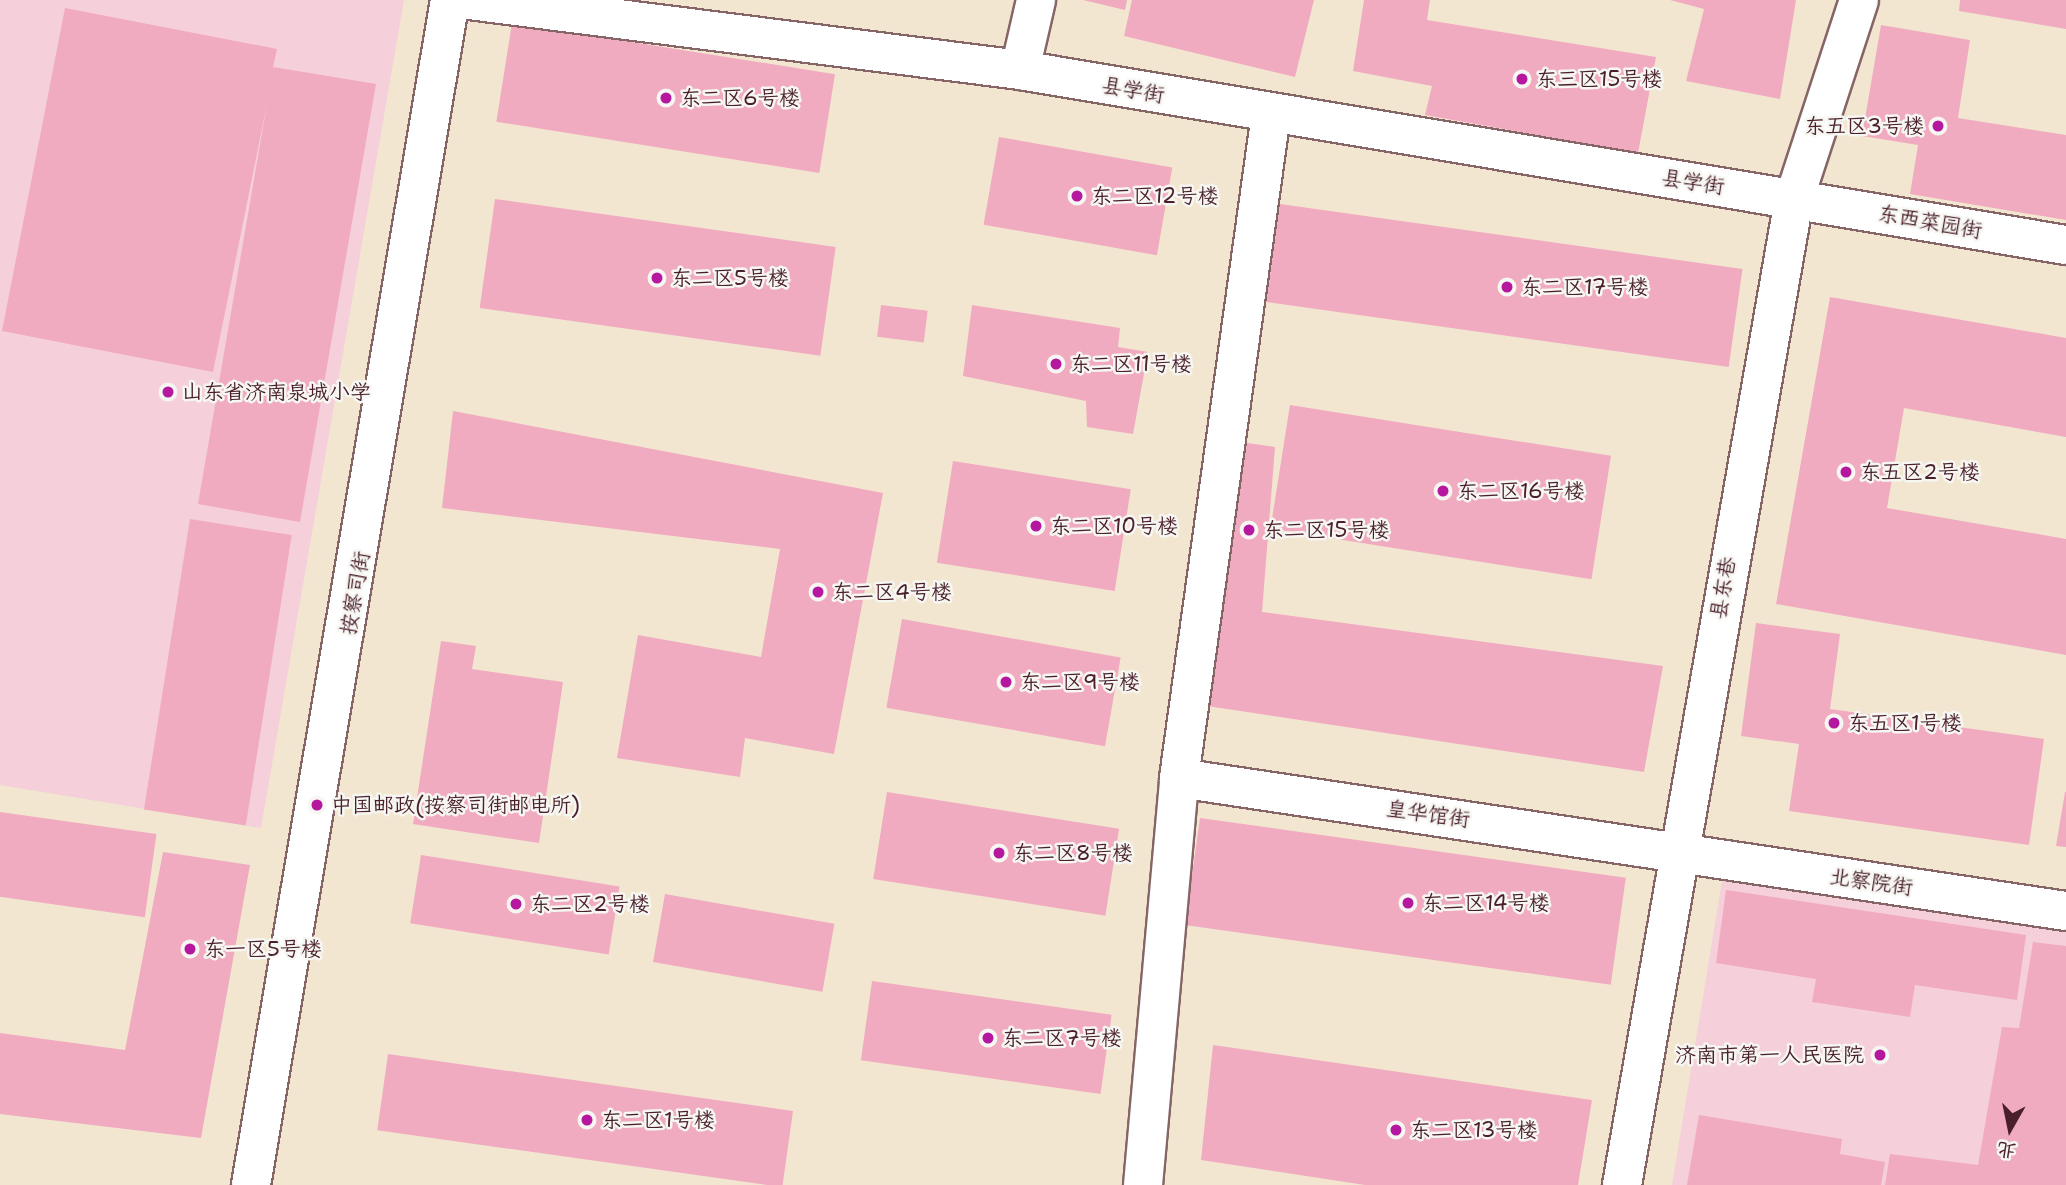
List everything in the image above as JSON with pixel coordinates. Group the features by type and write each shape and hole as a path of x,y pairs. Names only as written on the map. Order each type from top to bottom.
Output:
{"street":[{"name":"按察司街","path":"251,1185 450,0"},
{"name":"县学街","path":"469,0 1020,70 1271,114 1794,199"},
{"path":"1020,70 1036,0"},
{"name":"县东巷","path":"1622,1185 1676,851 1794,199 1859,0"},
{"path":"1143,1185 1179,778 1271,114"},
{"name":"东西菜园街","path":"1794,199 2066,245"},
{"name":"皇华馆街","path":"1179,778 1676,851"},
{"name":"北察院街","path":"1676,851 2066,911"}],"shaded area":[{"name":"山东省济南泉城小学","path":"0,0 404,0 261,828 0,785"},
{"name":"济南市第一人民医院","path":"1723,875 2066,924 2066,1185 1672,1185"}],"building":[{"path":"1083,0 1127,0 1125,10"},
{"path":"1132,0 1314,0 1295,77 1124,36"},
{"name":"东三区15号楼","path":"1364,0 1430,0 1427,20 1656,57 1638,153 1425,115 1432,86 1353,71"},
{"path":"1670,0 1796,0 1780,99 1686,81 1704,9"},
{"path":"1960,0 2066,0 2066,29 1959,11"},
{"path":"65,8 277,49 273,67 376,84 300,522 198,504 267,104 213,372 2,331"},
{"name":"东二区6号楼","path":"512,23 835,74 819,173 496,122"},
{"name":"东五区3号楼","path":"1881,25 1970,40 1958,118 2066,135 2066,220 1910,194 1918,145 1862,136"},
{"name":"东二区12号楼","path":"999,137 1172,168 1157,255 984,225"},
{"name":"东二区5号楼","path":"495,199 836,247 820,356 480,308"},
{"name":"东二区17号楼","path":"1280,204 1742,269 1729,367 1266,302"},
{"name":"东五区2号楼","path":"1830,297 2066,338 2066,437 1904,408 1887,508 2066,539 2066,655 1776,604"},
{"path":"881,305 928,311 924,342 877,337"},
{"name":"东二区11号楼","path":"972,305 1120,328 1118,347 1148,352 1133,434 1087,427 1086,401 963,376"},
{"name":"东二区16号楼","path":"1290,405 1611,456 1591,579 1270,528"},
{"name":"东二区4号楼","path":"453,411 883,493 834,754 745,738 740,777 617,758 638,635 761,657 780,549 442,508"},
{"name":"东二区15号楼","path":"1240,442 1275,447 1262,612 1663,666 1644,772 1207,706"},
{"name":"东二区10号楼","path":"953,461 1131,489 1115,591 937,563"},
{"path":"190,519 292,535 246,825 144,809"},
{"name":"东二区9号楼","path":"902,619 1121,658 1105,746 886,708"},
{"name":"东五区1号楼","path":"1756,623 1840,634 1830,709 2044,739 2029,845 1789,811 1799,744 1741,736"},
{"path":"441,641 476,646 472,669 563,682 539,843 413,824"},
{"name":"东二区8号楼","path":"887,792 1119,829 1105,916 873,879"},
{"path":"2066,792 2066,847 2056,846"},
{"path":"0,812 156,834 145,917 0,897"},
{"name":"东二区14号楼","path":"1200,818 1626,878 1611,985 1185,925"},
{"name":"东一区5号楼","path":"163,852 250,865 201,1138 0,1114 0,1033 125,1050"},
{"name":"东二区2号楼","path":"421,855 620,886 609,955 410,923"},
{"path":"1726,890 2026,935 2017,1000 1915,985 1910,1017 1812,1002 1816,979 1716,963"},
{"path":"665,894 834,924 822,992 653,962"},
{"path":"2033,942 2066,946 2066,1185 1885,1185 1890,1154 1978,1165 2002,1027 2019,1028"},
{"name":"东二区7号楼","path":"872,981 1112,1015 1101,1094 861,1060"},
{"name":"东二区13号楼","path":"1213,1045 1592,1100 1578,1185 1365,1185 1201,1160"},
{"name":"东二区1号楼","path":"388,1054 793,1111 783,1185 767,1185 377,1130"},
{"path":"1699,1115 1842,1139 1840,1154 1885,1162 1881,1185 1687,1185"}],"place":[{"name":"东三区15号楼","path":"1522,79"},
{"name":"东二区6号楼","path":"666,98"},
{"name":"东五区3号楼","path":"1938,126"},
{"name":"东二区12号楼","path":"1077,196"},
{"name":"东二区5号楼","path":"657,278"},
{"name":"东二区17号楼","path":"1507,287"},
{"name":"东二区11号楼","path":"1056,364"},
{"name":"山东省济南泉城小学","path":"168,392"},
{"name":"东五区2号楼","path":"1846,472"},
{"name":"东二区16号楼","path":"1443,491"},
{"name":"东二区10号楼","path":"1036,526"},
{"name":"东二区15号楼","path":"1249,530"},
{"name":"东二区4号楼","path":"818,592"},
{"name":"东二区9号楼","path":"1006,682"},
{"name":"东五区1号楼","path":"1834,723"},
{"name":"中国邮政(按察司街邮电所)","path":"317,805"},
{"name":"东二区8号楼","path":"999,853"},
{"name":"东二区14号楼","path":"1408,903"},
{"name":"东二区2号楼","path":"516,904"},
{"name":"东一区5号楼","path":"190,949"},
{"name":"东二区7号楼","path":"988,1038"},
{"name":"济南市第一人民医院","path":"1880,1055"},
{"name":"东二区1号楼","path":"587,1120"},
{"name":"东二区13号楼","path":"1396,1130"}]}
